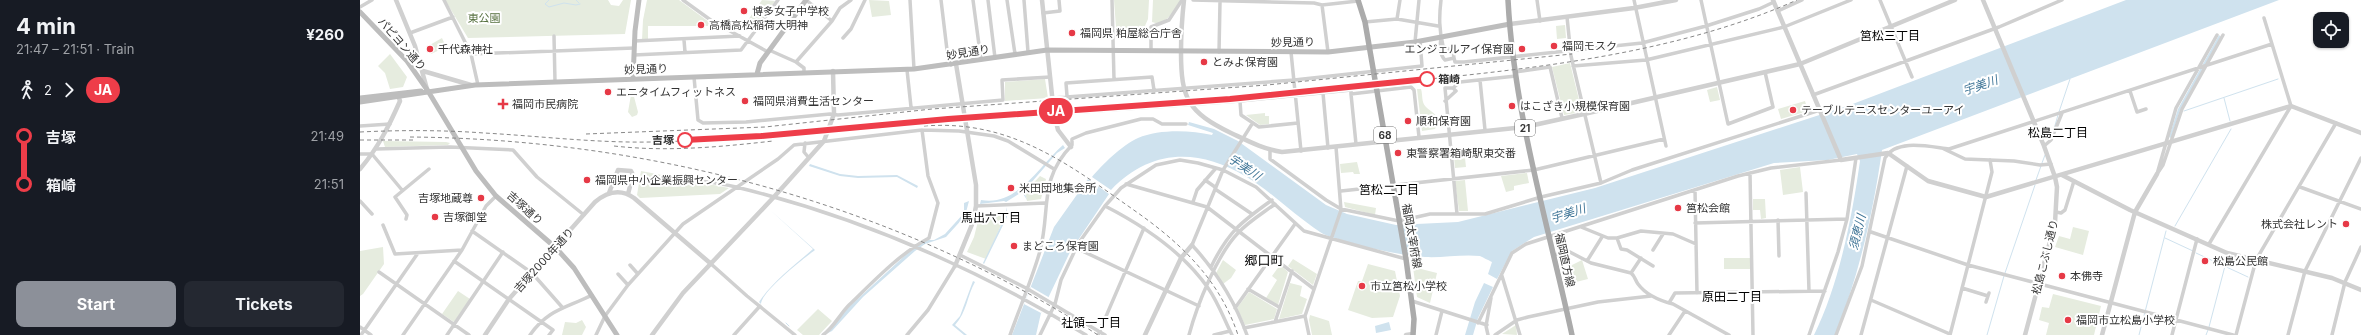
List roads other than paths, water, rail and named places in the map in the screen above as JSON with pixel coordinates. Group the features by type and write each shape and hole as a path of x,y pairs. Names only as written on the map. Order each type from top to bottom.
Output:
{"main road":[{"path":"633,79 634,41 639,0"},
{"path":"757,74 760,63 806,0"},
{"name":"福岡太宰府線","path":"1358,0 1365,22 1370,48 1406,258 1412,301 1413,334"},
{"name":"福岡直方線","path":"1508,0 1515,74 1525,127 1572,335"},
{"name":"パピヨン通り","path":"360,12 407,61 428,91"},
{"name":"妙見通り","path":"360,98 476,86 804,72 907,70 1047,50 1328,52 1418,42 1510,24"},
{"name":"妙見通り","path":"360,102 398,98 428,91"},
{"name":"吉塚通り","path":"428,91 460,147 476,171 496,196 556,248 574,268 617,335"}],"street":[{"path":"360,7 372,0"},
{"path":"396,0 410,33 428,91"},
{"path":"423,71 476,86 471,54 466,41 444,0"},
{"path":"683,0 712,21 748,41 796,62 804,68 804,72"},
{"path":"634,55 741,50 778,0"},
{"path":"806,0 832,21"},
{"path":"796,62 832,21 840,8 851,0"},
{"path":"843,38 851,30 865,0"},
{"path":"910,0 914,69"},
{"path":"906,335 928,310 955,266 967,240 976,206 975,179 963,104 954,64 947,50 941,0"},
{"path":"974,0 981,60"},
{"path":"988,0 996,58"},
{"path":"1007,0 1015,54"},
{"path":"1024,0 1028,52"},
{"path":"1042,0 1054,114 1058,130 1071,147"},
{"path":"1043,13 1060,11 1059,0"},
{"path":"1112,0 1112,50 1114,79"},
{"path":"1151,50 1151,27 1168,20 1184,0"},
{"path":"1184,0 1181,21 1183,89 1192,105 1205,119 1242,140 1270,150 1282,152 1328,148 1449,133 1525,127 1584,114 1800,64 1955,0"},
{"path":"1193,0 1220,2 1314,3 1322,6 1358,0"},
{"path":"1397,19 1400,0"},
{"path":"1053,98 1183,89 1204,85 1294,80 1422,66 1423,52 1418,42 1417,23 1419,0"},
{"path":"1441,0 1438,26 1443,46 1453,52 1454,58 1458,63 1642,43 1706,26 1759,9 1774,1 1784,28 1841,159"},
{"path":"1537,0 1540,21"},
{"path":"1634,0 1634,8 1666,146"},
{"path":"1510,24 1634,8 1676,0"},
{"path":"1701,0 1728,124 1773,107 1765,72"},
{"path":"1778,11 1802,0"},
{"path":"1573,66 1646,60 1784,28 1851,0"},
{"path":"1880,0 1912,77"},
{"name":"松島こぶし通り","path":"1983,0 2044,146 2055,177 2056,212 2025,335"},
{"path":"1813,95 1906,62 1995,28 2062,0"},
{"path":"1219,52 1220,2"},
{"path":"1322,6 1328,52"},
{"path":"410,33 453,16"},
{"path":"1567,17 1570,52 1600,183"},
{"path":"2209,244 2290,106 2264,18"},
{"path":"1365,22 1397,19 1438,26"},
{"path":"2157,174 2176,108 2217,35"},
{"path":"2102,335 2135,212 2157,174 2171,142 2182,109 2223,35"},
{"path":"554,36 555,82"},
{"path":"634,41 684,40 740,36"},
{"path":"1441,37 1442,57 1446,60 1454,58"},
{"path":"684,40 685,52"},
{"path":"1478,323 1512,253 1526,244 1750,173 1771,168 1858,158 1886,153 1895,148 1911,145 1949,149 2272,44"},
{"path":"471,54 634,48"},
{"path":"1291,52 1301,151"},
{"path":"1457,214 1445,102 1445,88 1453,88 1460,82 1480,80 1550,67 1562,118"},
{"path":"907,70 911,107"},
{"path":"652,335 683,293 773,198 824,141 831,128 834,114 833,71"},
{"path":"694,77 698,120 703,123 746,122 1003,100 1002,80 1050,77"},
{"path":"1067,96 1066,83 1114,79 1152,77 1154,90"},
{"path":"1480,80 1485,130"},
{"path":"1351,94 1411,87 1414,89 1419,137"},
{"path":"1445,102 1456,91 1453,88"},
{"path":"965,120 1240,102 1351,90 1356,144"},
{"path":"2130,91 2137,112 2146,109"},
{"path":"1323,93 1328,148"},
{"path":"360,169 376,149 390,124 400,101 398,98"},
{"path":"1240,102 1241,115 1252,124 1259,127 1298,123"},
{"path":"1886,153 1928,181 1986,197 2290,106 2361,133"},
{"path":"1270,150 1270,159 1326,200 1341,209 1399,223 1430,214 1485,214 1600,183 1632,170 1821,112"},
{"path":"2044,146 2051,140 2062,113"},
{"path":"1010,335 1033,275 1040,248 1045,203 1054,169 1062,155 1071,147 1072,139 1086,133 1141,119 1153,119 1162,124 1186,124"},
{"path":"2236,335 2256,260 2336,123"},
{"path":"360,126 390,124"},
{"path":"1145,335 1181,258 1192,245 1224,169 1252,124"},
{"path":"596,335 605,316 628,285 690,218 778,159 794,145 922,130 967,131 994,136 1008,141 1054,169"},
{"path":"824,335 849,306 914,246 929,238 938,203 928,176 922,130"},
{"path":"1341,190 1534,170 1664,139"},
{"path":"804,143 804,152 809,158"},
{"path":"376,149 460,147 513,150 537,177 584,215"},
{"path":"1309,335 1305,316 1341,209 1341,190 1336,147"},
{"path":"1942,148 1965,159 2040,165 2051,164"},
{"path":"1836,335 1862,266 1871,232 1886,153"},
{"path":"360,154 372,154"},
{"path":"372,154 402,190"},
{"path":"1808,335 1825,291 1846,219 1858,158"},
{"path":"2288,335 2305,271 2361,158"},
{"path":"1040,335 1053,304 1060,280 1076,248 1105,206 1126,184 1149,169 1163,163 1180,160 1224,169 1245,180 1272,200 1294,224 1304,231 1406,258"},
{"path":"1872,300 1950,334 1992,172 1990,160"},
{"path":"1861,335 1872,300 1907,166"},
{"path":"1193,202 1197,190 1216,168"},
{"path":"406,219 407,215 395,197 429,169"},
{"path":"628,194 633,174 631,171 621,169 618,170 609,193 628,194 795,335"},
{"path":"1750,173 1753,335"},
{"path":"2062,175 2135,212 2227,253 2345,282 2361,290"},
{"path":"670,176 736,187 839,218 914,246 1048,313 1086,335"},
{"path":"1205,180 1252,214"},
{"path":"2056,212 2061,213 2064,210 2074,181"},
{"path":"1126,184 1208,207 1314,289"},
{"path":"2300,187 2361,209"},
{"path":"1696,190 1695,223 1697,293"},
{"name":"吉塚2000年通り","path":"485,335 509,299 556,248 595,202 609,193"},
{"path":"1806,193 1809,291"},
{"path":"403,335 462,250 486,206 496,196"},
{"path":"1211,267 1220,248 1235,228 1272,200"},
{"path":"360,201 372,214"},
{"path":"976,206 1045,203"},
{"path":"1189,335 1206,286 1226,249 1240,231 1275,204"},
{"path":"1105,206 1144,228 1181,258 1206,286 1232,335"},
{"path":"1695,223 1846,219"},
{"path":"1778,220 1779,256"},
{"path":"1235,308 1294,224"},
{"path":"383,225 395,254 462,250"},
{"path":"1581,227 1602,237 1617,238 1641,231 1673,234 1696,244"},
{"path":"1099,333 1144,228"},
{"path":"472,231 532,273 562,307"},
{"path":"1871,232 1968,265 2233,335"},
{"path":"1653,250 1663,234"},
{"path":"1587,261 1602,237"},
{"path":"1617,238 1621,249 1627,250 1653,266"},
{"path":"2172,335 2197,239"},
{"path":"1192,245 1211,267 1235,308 1247,335"},
{"path":"2332,335 2345,282 2361,247"},
{"path":"1076,248 1127,270 1199,306"},
{"path":"1553,256 1566,250 1602,267 1631,273 1638,285 1651,296 1670,303 1729,335"},
{"path":"447,335 503,252"},
{"path":"361,335 418,253"},
{"path":"960,255 1027,289 1099,333 1105,335"},
{"path":"1631,273 1641,258"},
{"path":"454,261 553,330 549,335"},
{"path":"630,265 638,274"},
{"path":"1275,322 1292,271"},
{"path":"379,272 469,335"},
{"path":"618,274 628,285"},
{"path":"1502,276 1517,320 1520,335"},
{"path":"1962,288 1988,294 1986,302"},
{"path":"1248,289 1279,308"},
{"path":"1670,303 1675,293 1825,291"},
{"path":"530,335 540,321 562,307 577,303 592,295"},
{"path":"1495,335 1517,320 1566,308 1626,298 1651,296"},
{"path":"1488,335 1487,325 1491,298"},
{"path":"1412,301 1487,325"},
{"path":"734,335 760,306"},
{"path":"1436,335 1442,311"},
{"path":"1669,335 1685,311"},
{"path":"1244,328 1305,316"},
{"path":"360,327 371,335"},
{"path":"1214,335 1230,331"},
{"path":"1406,335 1413,334"}],"water":[{"path":"2126,0 2279,0 1882,150 1870,221 1851,290 1835,335 1814,335 1831,295 1849,227 1860,161 1857,154 1828,160 1774,163 1534,237 1512,251 1497,279 1488,274 1492,262 1480,256 1466,255 1425,257 1406,255 1367,247 1326,235 1310,225 1255,182 1227,167 1210,161 1192,157 1175,157 1158,160 1126,176 1111,190 1092,177 1119,151 1132,141 1146,135 1175,131 1212,135 1213,133 1188,125 1189,122 1214,129 1238,141 1326,205 1347,214 1396,225 1458,222 1595,188 1850,105"},
{"path":"2219,35 2221,37 2180,110 2171,138 2169,137 2178,109"},
{"path":"1063,145 1065,148 1057,153 1024,191 1027,200 1022,192 1006,202 980,204 981,200 994,201 1006,197 1016,191 1026,183"},
{"path":"810,164 840,174 858,176 897,175 918,186 917,188 897,177 858,178 840,176 809,166"},
{"path":"1088,179 1109,194 1070,252 1041,313 1036,335 1012,335 1054,227"},
{"path":"969,201 965,216 946,237 925,244 915,251 863,297 832,331 824,335 849,307 912,249 925,240 934,240 945,234 964,213 964,203"},
{"path":"1007,207 1007,217 984,264 983,263 1005,217"},
{"path":"769,209 815,250 793,267 775,284 763,299 761,304 759,302 771,287 784,274 813,249"},
{"path":"973,281 975,282 962,315 955,325 967,335 964,335 952,325 960,316"},
{"path":"1484,283 1493,287 1478,318 1473,335 1465,335 1475,302"},
{"path":"1389,322 1391,330 1376,333 1375,326"}],"waterway":[{"path":"549,0 545,4 549,7 564,3 576,5 580,4"},
{"path":"576,0 579,3"},
{"path":"2059,112 2070,79"},
{"path":"2184,111 2278,79"},
{"path":"2224,98 2230,121"},
{"path":"2054,129 2058,115"},
{"path":"2175,226 2231,129"},
{"path":"2042,163 2045,155"},
{"path":"2036,180 2041,166"},
{"path":"2005,273 2035,185"},
{"path":"2139,335 2166,231"},
{"path":"2165,238 2193,251"},
{"path":"2196,253 2248,277"},
{"path":"2209,327 2225,266"},
{"path":"1987,335 2004,276"},
{"path":"786,323 789,326"},
{"path":"2206,335 2208,330"}],"railway":[{"path":"360,132 438,131 630,142 688,141 1298,92 1461,76 1577,61 1690,37 1744,21 1797,0"},
{"path":"586,134 765,127 932,109 1267,85 1572,54"},
{"path":"924,126 956,126 985,130 1013,138 1039,149 1089,179 1138,213 1185,251 1210,281 1221,298 1238,335"},
{"path":"410,137 500,141 591,150 680,166 768,188 855,215 939,249 1020,289 1098,335"},
{"path":"360,140 416,140"},
{"path":"614,146 674,149 773,141"}],"train":[{"name":"JA","path":"685,140 794,134 948,119 1230,99 1427,79"}],"place":[{"name":"博多女子中学校","path":"744,11"},
{"name":"高橋高松稲荷大明神","path":"701,25"},
{"name":"福岡県 粕屋総合庁舎","path":"1072,33"},
{"name":"福岡モスク","path":"1554,46"},
{"name":"千代森神社","path":"430,49"},
{"name":"エンジェルアイ保育園","path":"1522,49"},
{"name":"とみよ保育園","path":"1204,62"},
{"name":"箱崎","path":"1427,79"},
{"name":"エニタイムフィットネス","path":"608,92"},
{"name":"福岡県消費生活センター","path":"745,101"},
{"name":"福岡市民病院","path":"503,104"},
{"name":"はこざき小規模保育園","path":"1512,106"},
{"name":"テーブルテニスセンターユーアイ","path":"1793,110"},
{"name":"順和保育園","path":"1408,121"},
{"name":"吉塚","path":"685,140"},
{"name":"東警察署箱崎駅東交番","path":"1398,153"},
{"name":"福岡県中小企業振興センター","path":"587,180"},
{"name":"米田団地集会所","path":"1011,188"},
{"name":"吉塚地蔵尊","path":"481,198"},
{"name":"筥松会館","path":"1678,208"},
{"name":"吉塚御堂","path":"435,217"},
{"name":"株式会社レント","path":"2346,224"},
{"name":"まどころ保育園","path":"1014,246"},
{"name":"松島公民館","path":"2205,261"},
{"name":"本佛寺","path":"2062,276"},
{"name":"市立筥松小学校","path":"1362,286"},
{"name":"福岡市立松島小学校","path":"2068,320"}],"district":[{"name":"筥松三丁目","path":"1890,35"},
{"name":"松島二丁目","path":"2058,132"},
{"name":"筥松二丁目","path":"1389,189"},
{"name":"馬出六丁目","path":"991,217"},
{"name":"郷口町","path":"1264,260"},
{"name":"原田二丁目","path":"1732,296"},
{"name":"社領一丁目","path":"1091,322"}],"park label":[{"name":"東公園","path":"484,18"}],"water label":[{"name":"宇美川","path":"1980,85"},
{"name":"宇美川","path":"1245,167"},
{"name":"宇美川","path":"1568,213"},
{"name":"須恵川","path":"1857,232"}]}
